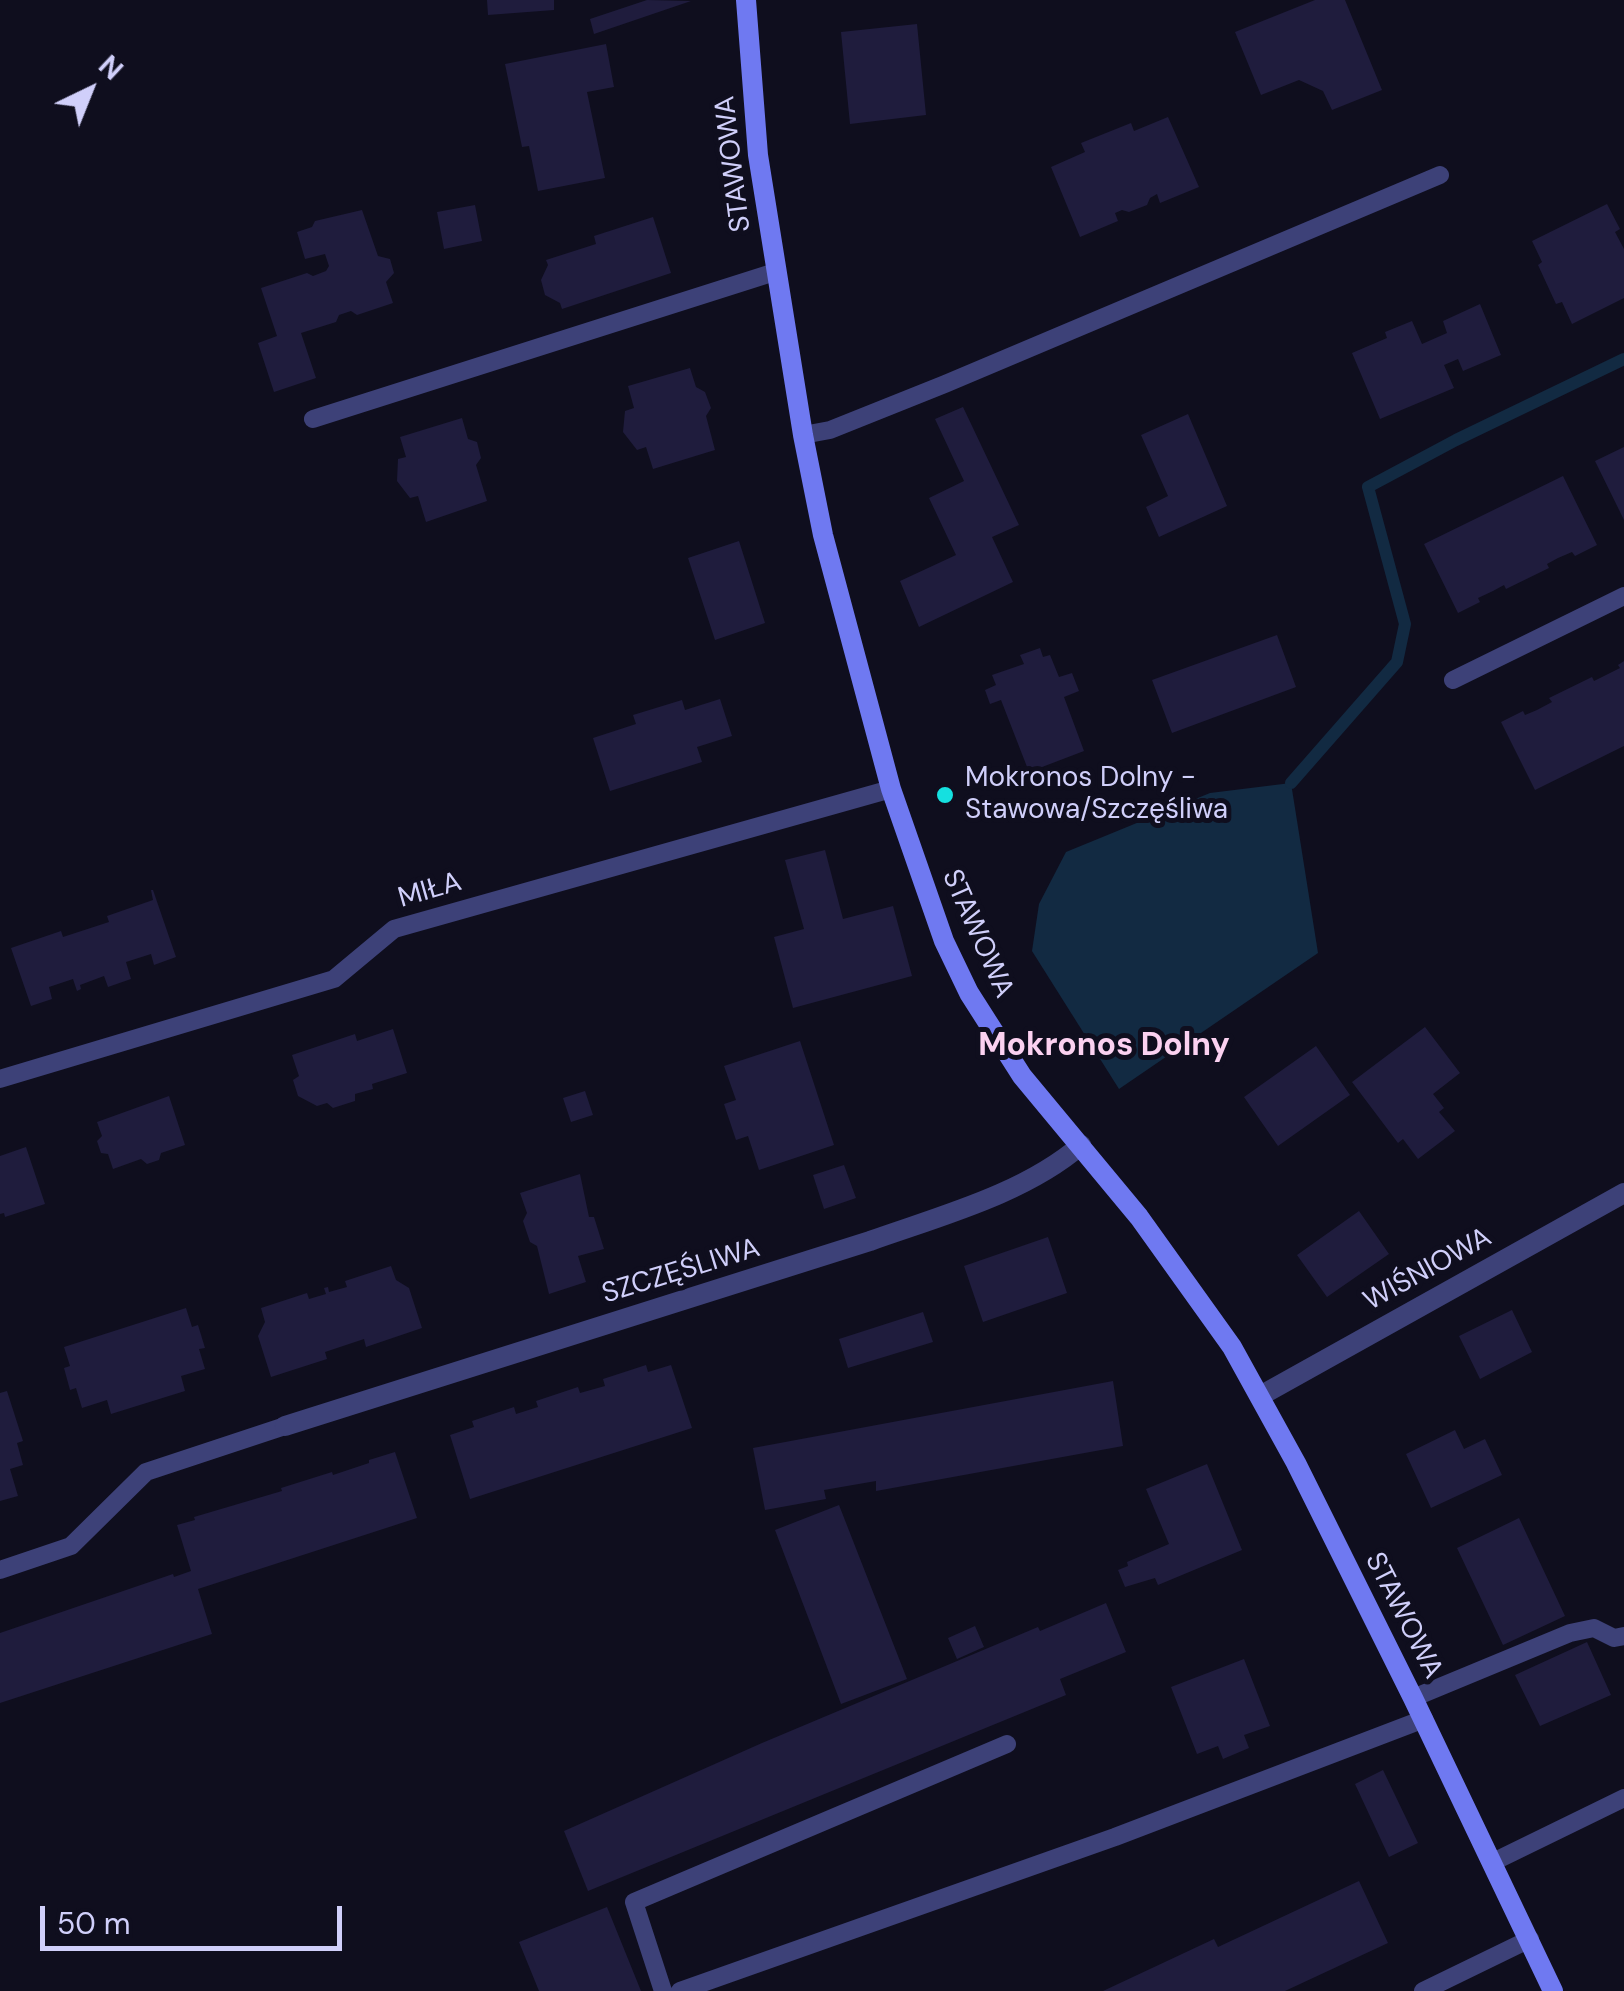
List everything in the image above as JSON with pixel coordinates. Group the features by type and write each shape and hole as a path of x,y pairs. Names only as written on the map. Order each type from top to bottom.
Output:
{"street":[{"name":"STAWOWA","path":"746,0 758,155 803,436 823,535 892,789 944,941 969,993 1022,1076 1194,1290 1260,1396 1414,1698 1553,1991"},
{"name":"SZCZĘŚLIWA","path":"286,1426 870,1242 1020,1183 1064,1160 1081,1145"},
{"name":"WIŚNIOWA","path":"1260,1396 1624,1193"}],"lane":[{"path":"803,436 830,430 946,384 1440,175"},
{"path":"313,419 775,272"},
{"path":"1453,680 1624,596"},
{"name":"MIŁA","path":"0,1079 334,978 394,929 892,789"},
{"path":"0,1570 71,1546 146,1472 286,1426"},
{"path":"1414,1698 1570,1633 1594,1628 1614,1638 1624,1636"},
{"path":"680,1991 1114,1838 1424,1719"},
{"path":"662,1991 634,1902 1007,1744"},
{"path":"1493,1862 1624,1798"},
{"path":"1423,1991 1530,1939"}],"water":[{"path":"1291,783 1318,953 1119,1089 1032,951 1039,904 1066,852 1210,793"}],"building":[{"path":"487,0 554,0 554,10 488,15"},
{"path":"647,0 691,1 594,34 590,19"},
{"path":"1315,0 1345,0 1382,90 1332,110 1323,91 1299,80 1261,95 1235,32"},
{"path":"917,24 926,115 850,124 841,32"},
{"path":"606,44 614,87 587,92 605,178 538,191 529,146 522,147 505,64"},
{"path":"1168,117 1199,187 1160,203 1157,194 1147,205 1115,213 1118,221 1080,237 1051,167 1085,152 1081,143 1131,123 1134,131"},
{"path":"1607,204 1620,229 1615,232 1624,249 1624,298 1572,324 1562,302 1556,304 1532,241"},
{"path":"475,205 482,241 444,249 437,212"},
{"path":"362,210 378,256 390,259 394,273 386,282 393,303 357,315 351,311 339,315 336,322 301,333 316,378 274,392 258,343 277,336 261,288 326,271 329,266 325,254 305,259 297,232 312,227 315,221"},
{"path":"653,217 671,273 562,309 560,303 545,295 541,280 548,265 546,260 596,244 594,236"},
{"path":"1480,304 1501,355 1463,371 1458,359 1444,365 1454,388 1380,419 1352,353 1387,338 1385,332 1412,321 1422,344 1447,333 1443,321"},
{"path":"690,368 696,387 705,392 711,408 706,416 715,450 653,469 646,447 637,450 623,432 625,411 634,408 628,386"},
{"path":"963,407 1019,525 992,537 1013,582 919,627 900,581 956,555 929,498 964,481 935,419"},
{"path":"1188,414 1227,506 1159,537 1146,507 1168,496 1141,435"},
{"path":"462,418 468,439 477,442 481,458 476,465 487,501 426,522 418,496 410,498 397,481 398,459 406,457 400,437"},
{"path":"1624,447 1624,520 1595,461"},
{"path":"1563,476 1597,545 1575,556 1572,552 1558,558 1547,564 1549,568 1506,589 1504,585 1458,613 1424,544"},
{"path":"739,541 765,623 715,640 688,558"},
{"path":"1277,635 1296,687 1172,733 1152,680"},
{"path":"1040,648 1043,657 1050,655 1059,677 1072,673 1079,691 1064,697 1084,751 1029,772 1001,700 990,704 985,690 996,685 992,675 1024,664 1020,655"},
{"path":"1624,661 1624,746 1535,790 1501,722 1523,711 1525,715 1537,710 1552,702 1549,698 1592,677 1594,681 1620,668 1618,665"},
{"path":"720,699 732,736 697,747 702,762 610,791 593,738 636,724 633,715 682,700 685,710"},
{"path":"825,850 843,919 893,906 912,976 793,1008 774,937 804,929 785,860"},
{"path":"151,890 176,957 154,965 151,954 126,962 131,979 108,987 104,976 80,985 77,991 73,979 49,987 52,999 31,1006 11,948 61,931 63,937 109,922 107,916 153,900"},
{"path":"1425,1027 1460,1073 1433,1094 1444,1108 1439,1112 1455,1131 1418,1159 1403,1139 1398,1143 1352,1082"},
{"path":"393,1029 407,1073 372,1084 373,1089 355,1094 355,1101 333,1108 327,1103 317,1106 298,1096 293,1080 299,1076 292,1055 355,1034 357,1041"},
{"path":"800,1041 834,1145 759,1170 748,1136 736,1140 724,1104 736,1100 724,1066"},
{"path":"1316,1046 1350,1095 1278,1146 1244,1097"},
{"path":"585,1091 593,1115 571,1122 563,1098"},
{"path":"169,1096 185,1145 161,1153 159,1160 147,1164 141,1159 113,1169 108,1154 101,1153 97,1141 102,1136 97,1122"},
{"path":"26,1147 45,1204 5,1217 0,1214 0,1156"},
{"path":"844,1165 856,1198 824,1209 813,1175"},
{"path":"580,1174 589,1217 594,1217 604,1249 578,1256 586,1282 549,1294 537,1246 530,1242 523,1221 527,1213 520,1193"},
{"path":"1359,1211 1389,1254 1327,1297 1297,1255"},
{"path":"1048,1237 1067,1293 983,1322 964,1266"},
{"path":"391,1266 396,1280 409,1288 422,1328 366,1347 364,1339 325,1352 327,1359 271,1377 258,1336 265,1322 261,1308 307,1293 309,1299 326,1294 324,1288 328,1287 329,1292 347,1287 345,1281"},
{"path":"186,1308 192,1327 198,1325 205,1348 199,1349 205,1369 181,1376 185,1391 111,1414 107,1400 82,1408 76,1388 70,1390 64,1368 70,1366 64,1347"},
{"path":"1512,1310 1532,1352 1480,1379 1459,1336"},
{"path":"923,1312 933,1342 848,1368 839,1339"},
{"path":"646,1365 648,1372 671,1365 692,1428 470,1499 450,1435 474,1427 472,1421 514,1407 516,1414 538,1407 536,1401 578,1387 580,1393 605,1386 603,1379"},
{"path":"1113,1381 1123,1446 876,1491 876,1481 824,1490 826,1499 765,1510 753,1448"},
{"path":"7,1391 23,1441 17,1443 23,1465 10,1469 18,1496 0,1501 0,1393"},
{"path":"1455,1430 1464,1449 1485,1439 1502,1475 1431,1508 1406,1454"},
{"path":"395,1452 417,1518 198,1589 212,1634 0,1703 0,1633 191,1571 177,1525 195,1520 194,1517"},
{"path":"1207,1464 1242,1550 1158,1585 1155,1578 1125,1587 1118,1570 1128,1566 1127,1562 1169,1544 1146,1489"},
{"path":"839,1505 907,1679 841,1704 775,1530"},
{"path":"1519,1518 1565,1616 1503,1645 1457,1548"},
{"path":"1106,1603 1126,1652 1060,1679 1066,1695 588,1891 564,1831 762,1743 1038,1627 1040,1631"},
{"path":"975,1626 984,1647 957,1659 948,1638"},
{"path":"1587,1642 1611,1695 1540,1726 1515,1675"},
{"path":"1244,1659 1270,1726 1244,1735 1249,1748 1223,1759 1218,1746 1197,1754 1171,1687"},
{"path":"1383,1770 1418,1843 1389,1857 1355,1784"},
{"path":"1359,1881 1388,1943 1285,1991 1103,1991 1214,1939 1218,1947"},
{"path":"607,1907 641,1991 539,1991 519,1942"}],"waterway":[{"path":"1291,783 1397,662 1405,624 1368,487 1624,359"}],"place":[{"name":"Mokronos Dolny - Stawowa/Szczęśliwa","path":"945,795"}],"district":[{"name":"Mokronos Dolny","path":"1104,1047"}]}
